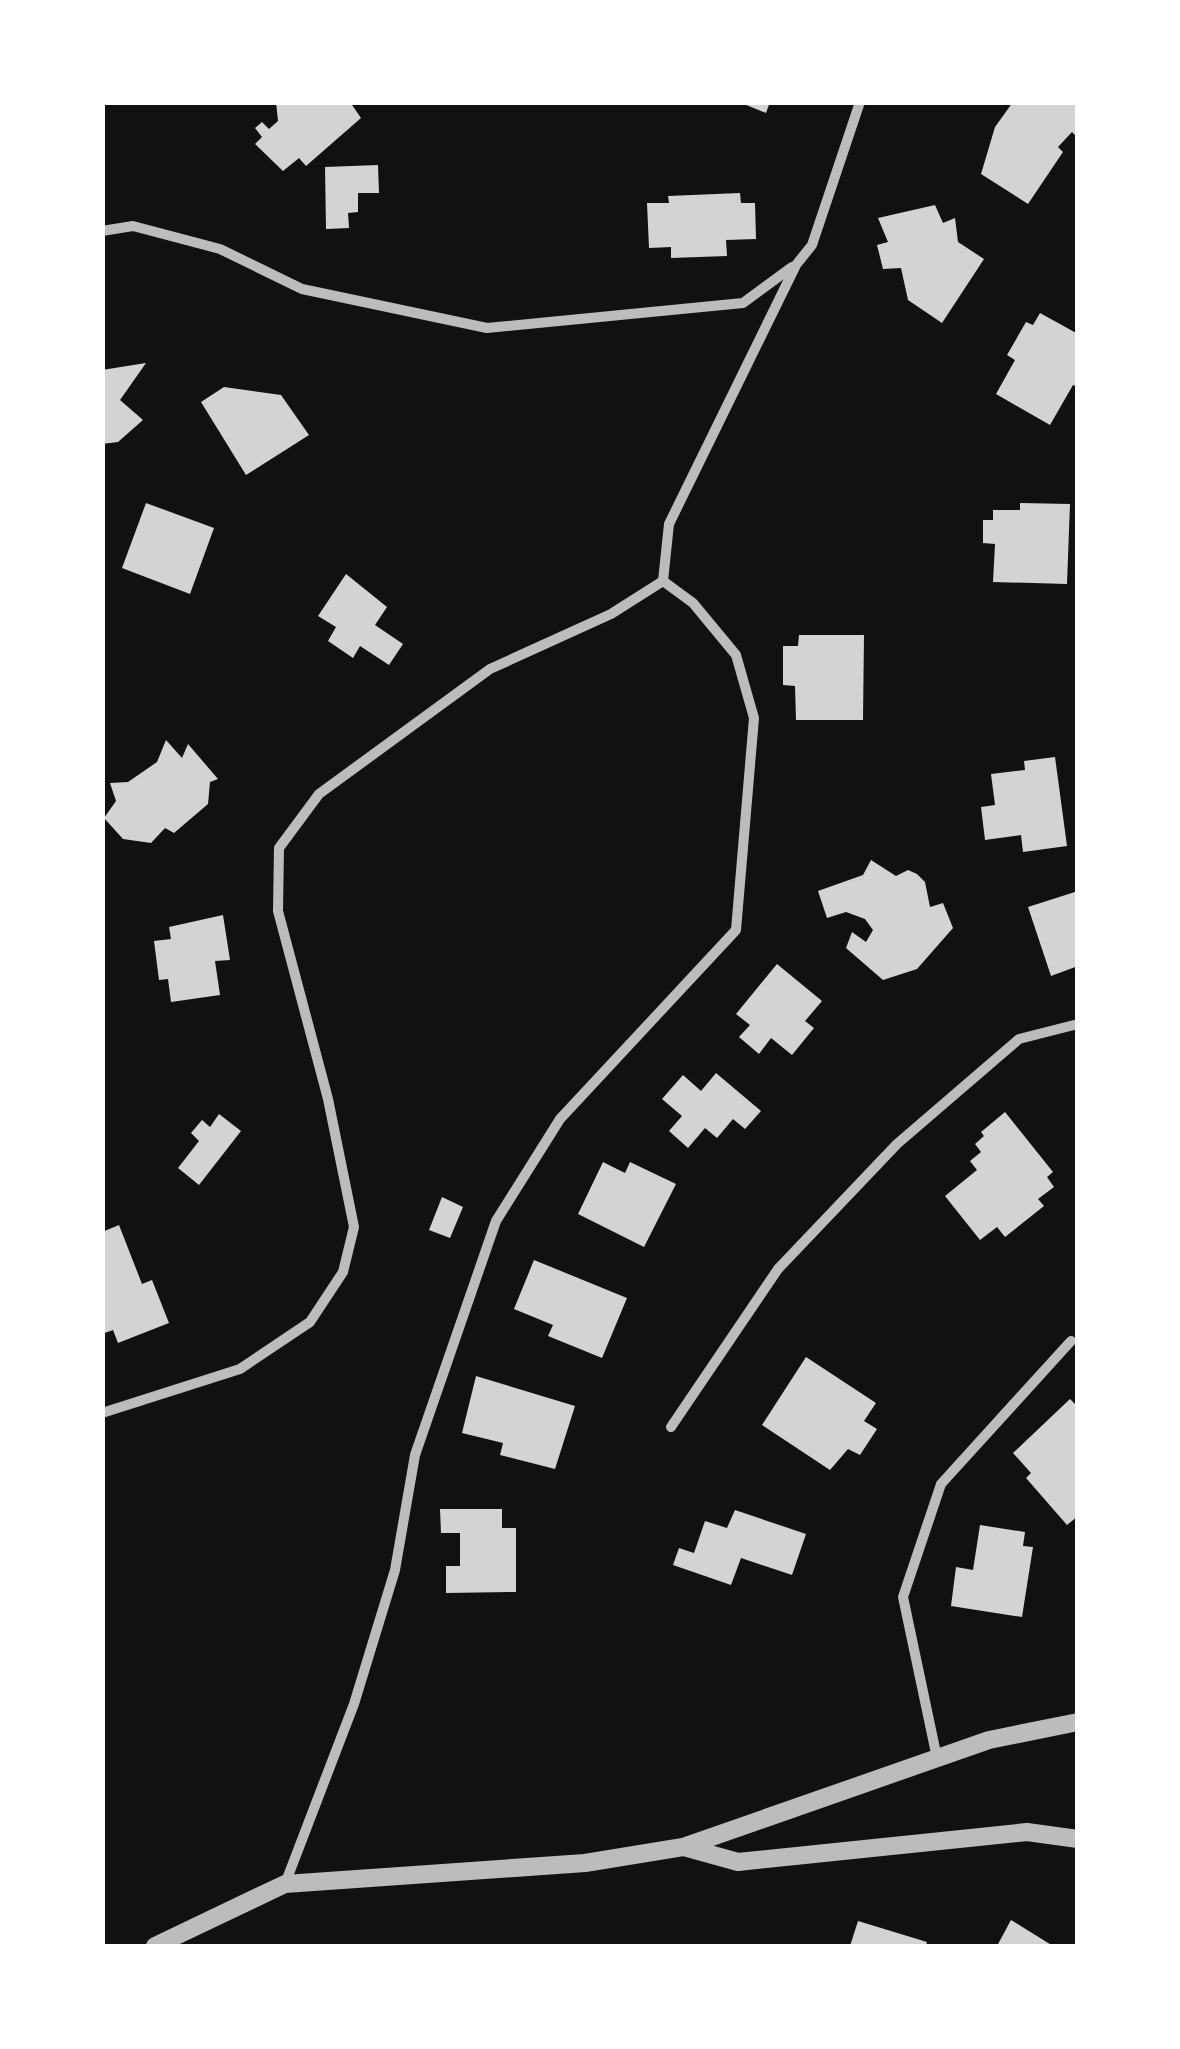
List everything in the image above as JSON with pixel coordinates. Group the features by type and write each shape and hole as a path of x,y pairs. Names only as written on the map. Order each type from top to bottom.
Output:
{"street":[{"path":"102,231 132,226 220,249 302,288 487,328 743,303 796,264 812,245 860,102"},
{"path":"663,581 670,524 796,264"},
{"path":"102,1412 240,1369 310,1322 343,1272 354,1228 328,1099 278,911 279,848 319,794 490,669 611,614 663,581"},
{"path":"284,1884 354,1704 395,1570 415,1455 496,1222 560,1118 736,930 754,718 736,655 694,603 663,581"},
{"path":"671,1427 778,1269 897,1144 1019,1039 1078,1024"},
{"path":"937,1758 903,1597 941,1484 1071,1341"},
{"path":"155,1946 284,1884 585,1864 683,1847 988,1740 1078,1722"},
{"path":"683,1847 738,1862 1027,1832 1078,1839"}],"building":[{"path":"276,102 350,102 361,118 306,166 299,158 283,171 255,144 262,137 255,128 262,122 269,129 278,121"},
{"path":"739,102 770,102 766,113"},
{"path":"1013,102 1078,102 1078,138 1072,132 1058,147 1063,152 1028,204 981,174 995,127"},
{"path":"378,165 379,193 358,193 358,212 348,213 349,228 326,229 325,167"},
{"path":"740,193 741,203 755,203 756,239 726,240 727,256 671,258 671,247 649,248 647,203 669,203 668,196"},
{"path":"935,205 943,223 955,218 958,242 984,259 942,323 908,300 901,268 883,269 877,245 888,242 878,218"},
{"path":"1040,313 1078,334 1078,387 1073,385 1050,425 996,394 1015,360 1007,355 1026,322 1033,325"},
{"path":"146,363 120,400 143,420 118,442 102,444 102,370"},
{"path":"224,387 281,395 309,435 246,475 201,402"},
{"path":"146,503 214,528 190,594 122,568"},
{"path":"1020,503 1070,504 1067,584 993,582 995,544 983,543 983,520 993,520 993,510 1020,510"},
{"path":"346,574 387,607 375,625 403,644 389,665 360,646 353,658 328,641 336,627 318,616"},
{"path":"799,635 864,635 863,720 796,720 795,686 783,685 783,646 798,646"},
{"path":"166,740 182,758 188,744 218,779 210,782 208,804 174,833 165,828 151,843 123,839 104,818 116,801 110,783 128,782 157,762"},
{"path":"1055,757 1067,846 1023,852 1021,835 985,840 981,807 995,805 991,774 1025,770 1024,761"},
{"path":"871,860 896,876 908,870 917,874 925,882 930,907 943,903 953,928 917,969 883,980 846,948 852,932 866,942 873,930 865,919 846,912 827,918 818,891 863,875"},
{"path":"1078,891 1078,966 1051,976 1028,907"},
{"path":"223,915 230,960 215,961 220,995 171,1002 168,979 159,980 154,941 171,939 169,927"},
{"path":"777,964 822,1001 805,1021 814,1028 792,1055 771,1038 759,1054 739,1037 750,1025 736,1014"},
{"path":"716,1073 761,1111 745,1129 733,1119 717,1138 705,1128 688,1148 669,1131 682,1116 662,1099 683,1075 701,1091"},
{"path":"1005,1112 1053,1172 1047,1177 1054,1187 1038,1199 1044,1206 1005,1237 997,1227 980,1240 945,1196 977,1170 970,1161 981,1152 975,1144 984,1136 981,1132"},
{"path":"219,1114 241,1131 199,1185 178,1168 199,1141 191,1133 202,1120 210,1127"},
{"path":"603,1162 625,1173 630,1162 676,1184 644,1247 578,1214"},
{"path":"442,1197 463,1207 450,1238 429,1230"},
{"path":"119,1225 142,1284 152,1280 169,1323 118,1343 113,1330 102,1334 102,1232"},
{"path":"534,1260 627,1298 602,1358 548,1336 553,1325 514,1309"},
{"path":"806,1357 876,1403 864,1421 877,1429 860,1455 848,1449 830,1470 762,1425"},
{"path":"476,1376 575,1406 555,1469 500,1455 503,1443 462,1433"},
{"path":"1070,1399 1078,1407 1078,1516 1067,1525 1026,1478 1031,1473 1013,1453"},
{"path":"440,1509 502,1509 502,1528 516,1528 516,1592 446,1593 446,1566 460,1566 460,1533 441,1533"},
{"path":"735,1510 806,1534 792,1575 741,1558 731,1585 673,1565 679,1548 694,1553 705,1521 727,1528"},
{"path":"980,1525 1025,1532 1023,1546 1033,1547 1022,1617 951,1606 956,1567 973,1570"},
{"path":"1011,1920 1053,1946 997,1946"},
{"path":"858,1921 927,1942 926,1946 850,1946"}]}
